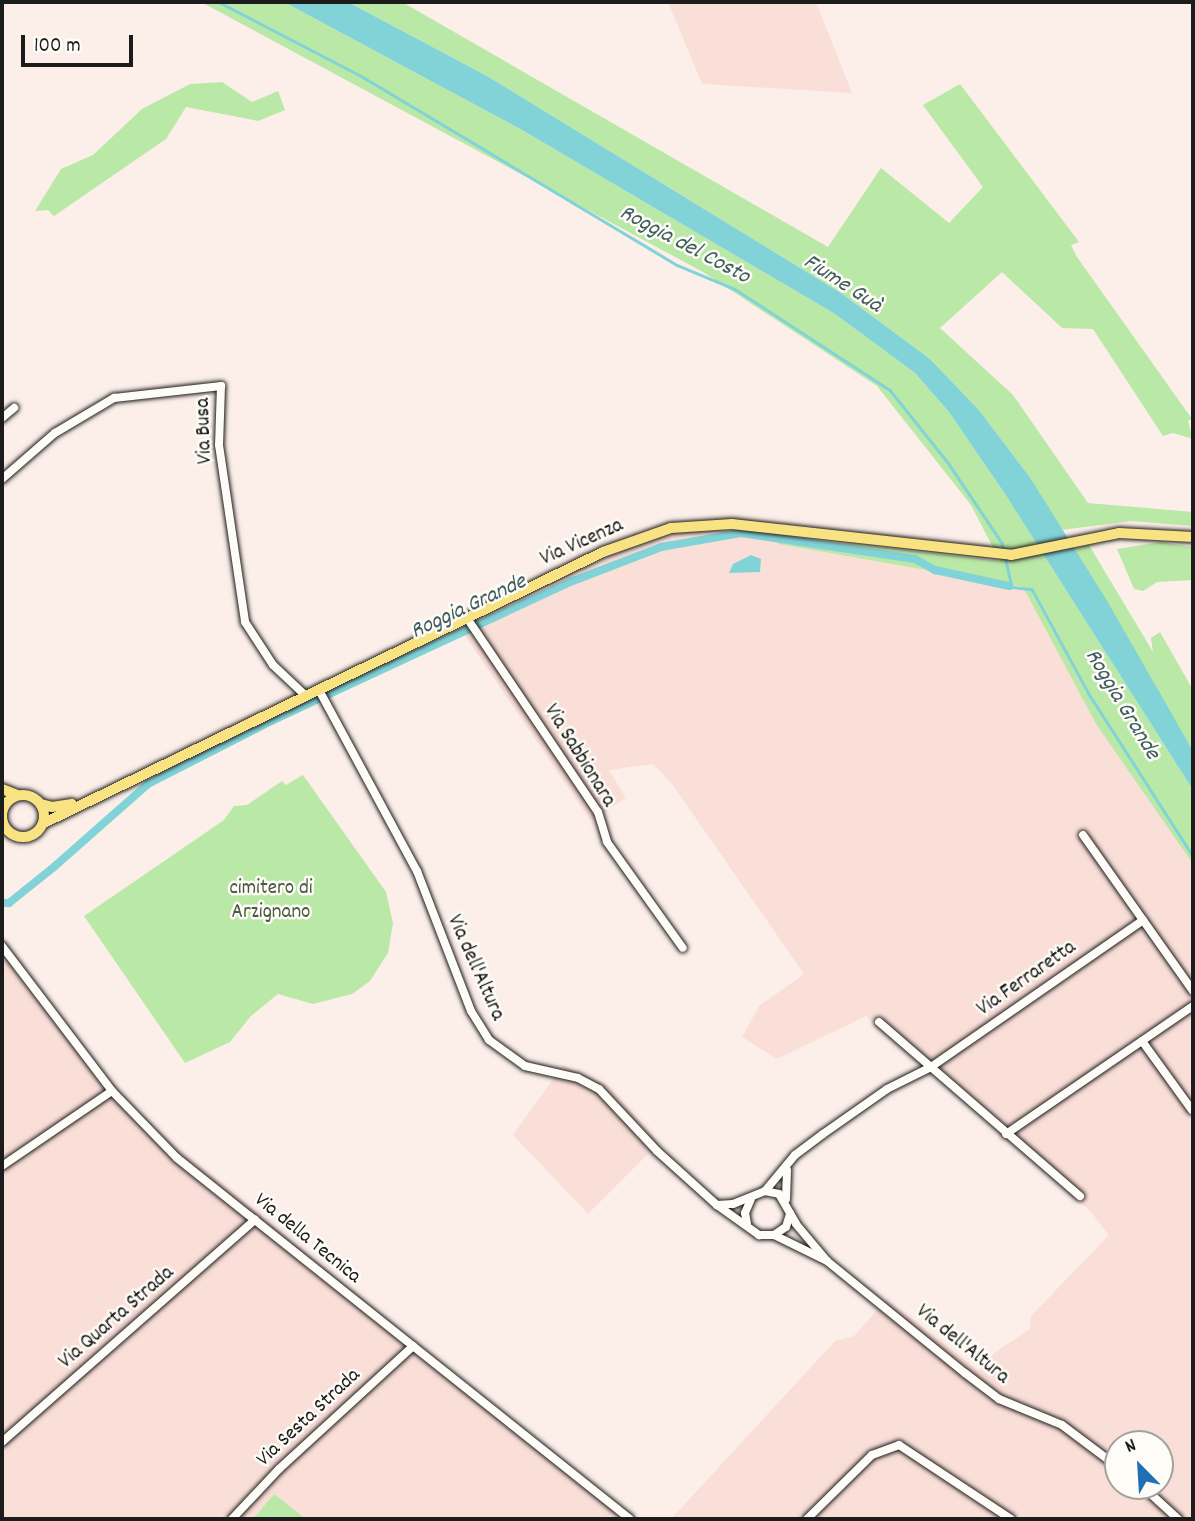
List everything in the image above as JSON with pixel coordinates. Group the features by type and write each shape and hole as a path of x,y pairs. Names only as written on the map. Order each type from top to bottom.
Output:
{"main road":[{"name":"Via Vicenza","path":"83,803 52,807 31,796 18,795 2,810 6,835 30,837 44,823 83,803 633,540 697,524 732,524 991,554 1033,550 1119,533 1193,537"},
{"path":"2,789 18,795"},
{"path":"41,803 44,823"}],"street":[{"name":"Via Busa","path":"2,479 55,433 114,398 221,386 219,445 245,622 273,665 306,696"},
{"path":"2,418 14,408"},
{"name":"Via Sabbionara","path":"467,618 598,811 607,842 684,948"},
{"name":"Via dell'Altura","path":"319,690 417,871 471,1011 489,1040 525,1066 578,1079 599,1089 657,1152 717,1205 759,1234 774,1235 827,1261 992,1394 1062,1425 1104,1456"},
{"path":"1083,835 1193,991"},
{"name":"Via Ferraretta","path":"765,1191 796,1155 823,1134 887,1089 931,1067 1143,920"},
{"name":"Via della Tecnica","path":"2,946 112,1091 177,1158 630,1519"},
{"path":"1006,1134 1193,1006"},
{"path":"879,1021 1080,1196"},
{"path":"1142,1041 1192,1110"},
{"path":"2,1166 112,1091"},
{"path":"717,1205 751,1199 765,1191 786,1200 787,1167"},
{"path":"747,1224 746,1208 751,1199"},
{"name":"Via dell'Altura","path":"786,1200 790,1214 827,1261"},
{"path":"774,1235 786,1227 790,1214"},
{"name":"Via Quarta Strada","path":"2,1442 255,1220"},
{"name":"Via Sesta Strada","path":"233,1519 279,1469 413,1346"},
{"path":"807,1519 872,1455 900,1445 1010,1519"},
{"path":"1157,1500 1178,1519"}],"shaded area":[{"path":"668,2 816,2 852,93 702,84"},
{"path":"708,529 780,536 778,544 1023,586 1096,724 1193,864 1193,1519 671,1519 835,1341 854,1336 887,1299 979,1371 994,1353 1030,1329 1031,1316 1109,1235 1090,1211 866,1016 777,1059 742,1037 759,1006 804,974 672,784 653,764 609,770 626,798 591,821 459,627 613,555 677,533"},
{"path":"2,938 109,1080 147,1122 632,1519 2,1519"},
{"path":"563,1065 609,1086 659,1143 588,1214 513,1135"}],"green space":[{"path":"201,2 284,2 522,130 835,314 915,373 949,412 1005,494 1193,790 1193,864 1096,724 1023,587 778,544 780,536 1000,561 971,505 877,386 703,272"},
{"path":"348,2 402,2 828,247 881,168 949,223 983,187 923,105 960,84 1079,242 1071,245 1077,257 1192,419 1188,421 1193,439 1173,433 1163,436 1093,329 1062,328 1002,272 940,328 1013,395 1088,503 1193,512 1193,526 1132,521 1061,530 1029,476 978,409 930,359 841,293 487,76"},
{"path":"222,82 252,102 278,91 285,110 258,121 186,107 166,139 54,216 48,210 35,211 61,169 93,155 142,109 190,84"},
{"path":"1161,542 1193,547 1193,580 1157,582 1143,591 1134,589 1117,549"},
{"path":"1089,545 1153,652 1151,638 1160,632 1193,690 1193,751 1073,549"},
{"name":"cimitero di Arzignano","path":"303,775 386,892 393,923 388,953 370,981 352,994 313,1004 278,994 251,1016 230,1042 185,1063 84,916 224,820 234,806 247,805 282,781 286,785"},
{"path":"274,1494 306,1519 253,1519"}],"water":[{"path":"284,2 348,2 487,76 841,293 930,359 978,409 1029,476 1106,599 1193,751 1193,790 1005,494 949,412 915,373 835,314 522,130"},
{"path":"751,555 761,559 760,572 729,573 733,564"}],"waterway":[{"name":"Roggia del Costo","path":"219,2 363,77 677,265 735,289 890,390 949,464 1002,543 1012,587 1032,589 1089,694 1193,856"},
{"name":"Roggia Grande","path":"2,903 9,903 55,866 148,784 273,720 573,581 661,547 741,533 915,559 935,570 1009,586"}],"water label":[{"name":"Fiume Guà","path":"842,285"}]}
